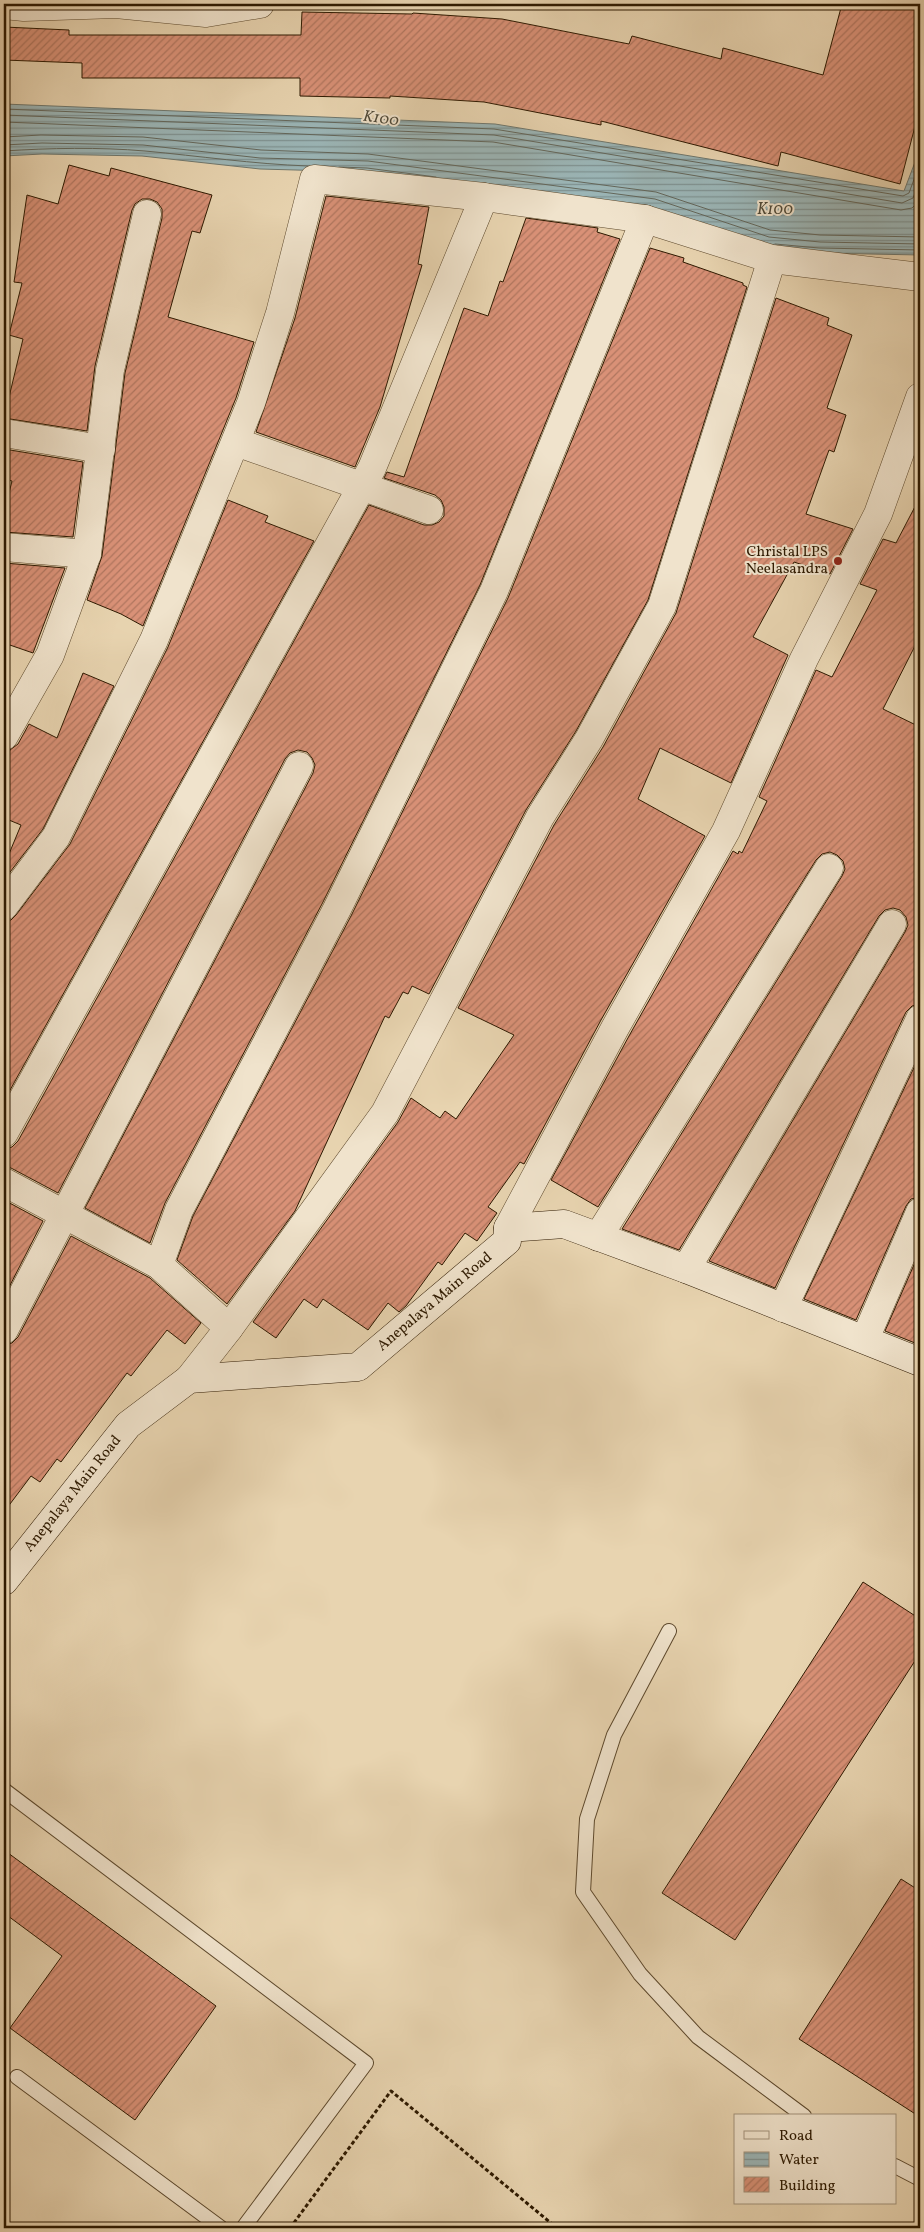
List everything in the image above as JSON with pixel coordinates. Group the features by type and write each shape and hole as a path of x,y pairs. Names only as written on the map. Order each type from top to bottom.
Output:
{"street":[{"path":"17,5 116,4 207,8 260,4"},
{"path":"4,906 56,837 154,640 252,403 280,313 314,178 484,197 645,220 772,259 920,277"},
{"path":"4,1133 372,468 484,197"},
{"path":"4,736 50,655 87,554 110,370 147,214"},
{"path":"159,1265 178,1210 337,909 494,591 645,220"},
{"path":"189,1379 229,1328 385,1113 540,817 589,739 662,606 772,259"},
{"name":"Anepalaya Main Road","path":"4,1580 128,1425 189,1379 358,1367 507,1241 508,1228 615,1028 726,831 804,659 878,514 920,398"},
{"path":"4,434 101,449"},
{"path":"236,442 429,510"},
{"path":"4,547 87,554"},
{"path":"4,1330 299,766"},
{"path":"598,1237 829,868"},
{"path":"686,1269 892,924"},
{"path":"783,1308 920,1019"},
{"path":"4,1182 159,1265 229,1328"},
{"path":"865,1339 920,1212"},
{"path":"508,1228 564,1224 686,1269 920,1362"}],"lane":[{"path":"669,1631 614,1735 587,1819 583,1892 640,1974 698,2037 801,2114"},
{"path":"4,1790 366,2063 243,2228"},
{"path":"17,2078 221,2228"},
{"path":"896,2167 920,2180"}],"path":[{"path":"290,2228 391,2091 557,2228"}],"water":[{"name":"K100","path":"4,104 495,124 904,191 920,149 920,255 819,253 766,248 367,172 260,169 142,156 42,154 4,156"}],"building":[{"path":"842,4 897,4 920,10 920,107 900,184 781,152 778,166 601,121 601,125 484,102 390,96 390,98 300,96 300,78 82,78 82,63 4,60 4,27 69,30 69,35 301,35 302,12 413,13 502,19 629,44 632,36 721,59 723,48 823,75"},
{"path":"69,165 109,176 111,168 212,195 200,233 192,231 168,317 254,342 236,398 143,626 121,614 87,600 102,556 125,373 162,218 162,209 157,202 150,199 142,199 135,204 132,210 95,366 87,431 4,418 23,339 9,335 22,283 14,282 27,195 58,204"},
{"path":"326,196 429,207 418,264 422,265 380,407 355,467 256,432 295,318"},
{"path":"526,218 598,228 597,232 620,239 480,585 323,902 165,1203 150,1243 85,1208 313,773 315,765 307,752 298,750 290,753 285,759 58,1193 4,1166 4,1149 12,1147 18,1141 369,505 424,525 432,525 439,522 444,516 444,507 441,500 435,495 384,478 387,472 404,477 464,308 488,316 500,281 503,282"},
{"path":"650,248 684,258 683,262 743,283 747,287 648,600 576,731 526,810 429,994 412,986 408,994 403,992 389,1018 385,1016 295,1211 227,1304 177,1260 193,1216 351,916 508,598"},
{"path":"776,298 829,318 827,325 852,335 827,408 846,415 834,452 829,450 806,514 853,529 830,574 794,562 753,637 788,655 731,783 660,748 638,799 705,836 601,1020 524,1164 520,1162 488,1207 497,1213 477,1241 465,1233 442,1265 438,1262 406,1306 399,1312 388,1303 368,1330 323,1299 317,1308 304,1299 276,1338 253,1322 398,1122 411,1098 440,1118 445,1111 456,1119 514,1035 458,1008 554,825 603,747 676,613"},
{"path":"4,449 83,462 73,537 4,532 4,513 12,481 4,479"},
{"path":"920,497 920,636 883,709 920,727 920,1004 912,1006 906,1012 775,1288 709,1261 905,932 908,925 906,917 900,910 893,908 885,910 879,916 679,1250 622,1229 842,876 845,869 843,861 837,855 830,852 822,854 816,860 598,1207 551,1180 733,851 738,854 739,851 742,853 767,801 759,797 816,670 832,677 877,590 860,584 883,539 896,543"},
{"path":"228,500 268,516 265,522 314,541 4,1101 4,921 11,920 16,915 70,844 168,647"},
{"path":"4,563 65,568 33,653 4,643"},
{"path":"83,673 114,686 43,829 4,880 4,866 21,825 4,818 4,762 10,750 18,744 29,724 57,738"},
{"path":"920,1055 920,1197 911,1199 906,1206 856,1320 804,1299"},
{"path":"4,1200 43,1221 4,1297"},
{"path":"71,1236 150,1278 201,1323 185,1344 167,1330 131,1376 127,1373 61,1462 57,1459 40,1482 31,1476 4,1512 4,1345 12,1343 18,1337"},
{"path":"920,1251 920,1345 885,1331"},
{"path":"863,1582 920,1619 920,1653 735,1940 662,1893"},
{"path":"4,1850 216,2006 135,2120 10,2028 62,1956 4,1913"},
{"path":"901,1879 920,1891 920,2117 799,2039"}],"place":[{"name":"Christal LPS Neelasandra","path":"838,561"}]}
